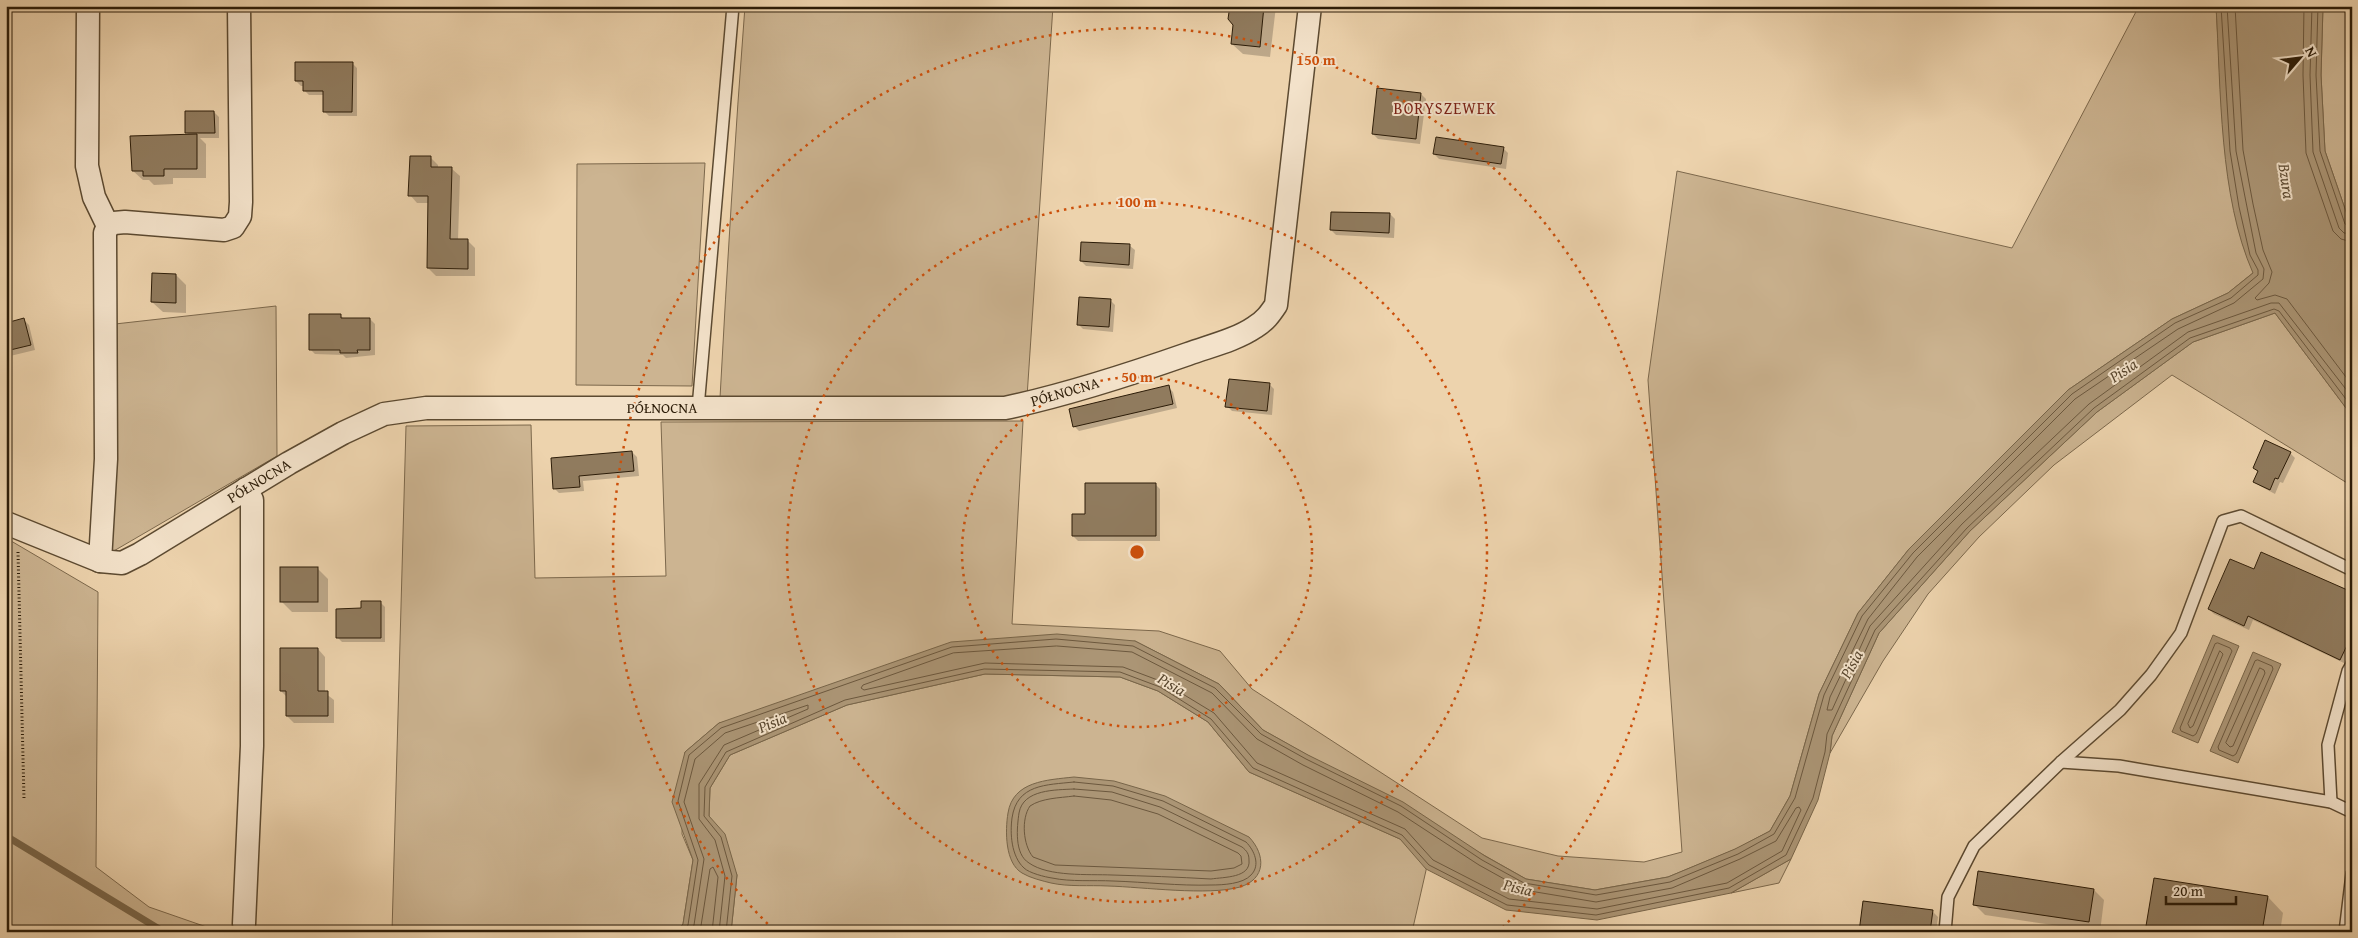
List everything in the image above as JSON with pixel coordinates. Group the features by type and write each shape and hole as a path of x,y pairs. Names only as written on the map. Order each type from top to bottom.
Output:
{"street":[{"path":"88,6 87,166 94,197 108,226"},
{"path":"14,526 100,561 106,459 105,233 108,226 114,223 125,222 224,230 234,227 240,216 241,202 239,6"},
{"name":"PÓŁNOCNA","path":"100,561 122,563 140,554 335,437 384,414 426,408 1005,408 1044,400 1154,366 1235,338 1255,328 1269,317 1276,305 1297,135 1310,6"},
{"path":"244,924 252,736 252,500 246,489"}],"lane":[{"path":"698,408 732,6"},
{"path":"1945,932 1948,897 1974,846 2061,762 2120,710 2151,675 2181,633 2222,521 2241,516 2352,570"},
{"path":"2331,802 2328,745 2348,672 2352,664"},
{"path":"2061,762 2119,766 2331,802 2352,812"},
{"path":"2345,932 2352,874"}],"path":[{"path":"14,526 18,545 24,799"}],"shaded area":[{"path":"745,6 1053,6 1027,397 992,399 720,398"},
{"path":"2139,6 2216,6 2221,101 2228,172 2240,235 2254,272 2228,293 2172,319 2068,390 1909,549 1858,613 1819,694 1790,796 1770,831 1736,849 1668,877 1595,890 1526,879 1263,730 1219,684 1135,641 719,723 685,752 682,834 693,860 683,924 677,932 392,932 406,426 531,425 535,578 666,576 661,422 1023,421 1012,624 1159,631 1220,651 1252,689 1482,838 1558,856 1644,862 1682,852 1648,380 1677,171 2012,248"},
{"path":"2323,6 2352,6 2352,229 2325,151 2321,75"},
{"path":"705,163 692,386 576,385 577,164"},
{"path":"276,306 277,456 112,552 115,324"},
{"path":"2275,313 2352,416 2352,486 2172,375 2054,465 1979,537 1928,594 1883,661 1830,753 1832,736 1879,633 1970,531 2097,412 2193,342"},
{"path":"6,538 98,592 96,867 149,907 221,932 6,932"},
{"path":"985,674 1120,677 1158,691 1208,722 1249,772 1400,839 1427,866 1412,932 731,932 737,875 709,817 710,788 730,755 847,705"},
{"path":"1791,859 1779,883 1731,893"}],"water":[{"path":"2216,6 2323,6 2321,75 2325,151 2352,229 2352,416 2275,313 2193,342 2097,412 1970,531 1879,633 1832,736 1830,753 1818,800 1791,859 1731,893 1597,920 1506,910 1426,869 1400,839 1249,772 1208,722 1158,691 1120,677 985,674 847,705 730,755 710,788 709,816 725,834 737,875 731,932 677,932 683,924 693,860 672,802 685,752 719,723 951,642 1057,634 1135,641 1219,684 1263,730 1308,755 1403,802 1485,856 1526,879 1595,890 1668,877 1735,849 1770,831 1790,796 1819,694 1858,613 1909,549 2068,390 2172,319 2228,293 2253,273 2242,243 2228,177 2221,107"},
{"path":"2213,635 2239,646 2198,743 2172,732"},
{"path":"2253,652 2281,664 2238,763 2210,751"},
{"path":"1074,777 1114,781 1165,796 1249,837 1258,851 1261,866 1259,872 1249,883 1240,887 1211,891 1065,885 1025,875 1016,868 1009,854 1007,820 1011,802 1024,788 1033,784 1053,779"}],"building":[{"path":"1235,6 1264,6 1260,47 1231,44 1233,25 1228,19 1229,12"},
{"path":"295,62 353,62 352,112 323,112 323,91 303,91 303,81 295,81"},
{"path":"1377,88 1421,93 1416,139 1372,134"},
{"path":"185,111 214,111 215,133 185,133"},
{"path":"197,134 197,169 164,169 164,176 143,176 143,171 132,171 130,136"},
{"path":"1436,137 1504,147 1501,164 1433,154"},
{"path":"410,156 431,156 431,167 452,167 450,239 468,239 468,269 427,268 428,196 408,196"},
{"path":"1331,212 1390,213 1389,233 1330,230"},
{"path":"1081,242 1130,244 1129,265 1080,261"},
{"path":"152,273 176,274 176,303 151,302"},
{"path":"1079,297 1111,299 1109,327 1077,325"},
{"path":"309,314 341,314 341,318 370,318 370,350 357,350 358,353 340,353 340,350 309,350"},
{"path":"24,318 31,345 6,351 6,323"},
{"path":"1229,379 1270,383 1267,411 1225,407"},
{"path":"1169,385 1173,404 1073,427 1069,409"},
{"path":"2265,440 2291,452 2278,479 2275,478 2270,490 2253,482 2258,471 2253,468"},
{"path":"632,451 634,471 579,476 580,487 553,489 551,458"},
{"path":"1085,483 1156,483 1156,536 1072,536 1072,514 1085,514"},
{"path":"2261,552 2352,592 2352,635 2340,660 2248,616 2244,626 2208,609 2230,559 2254,569"},
{"path":"280,567 318,567 318,602 280,602"},
{"path":"361,601 381,601 381,638 336,638 336,609 361,608"},
{"path":"280,648 318,648 318,691 328,691 328,716 286,716 286,691 280,691"},
{"path":"1978,871 2094,889 2089,922 1973,905"},
{"path":"2154,878 2268,896 2262,932 2145,932"},
{"path":"1863,901 1933,910 1930,932 1859,932"}],"waterway":[{"path":"6,836 164,932"}],"district":[{"name":"BORYSZEWEK","path":"1445,108"}],"water label":[{"name":"Bzura","path":"2287,181"},
{"name":"Pisia","path":"2123,370"},
{"name":"Pisia","path":"1851,664"},
{"name":"Pisia","path":"1172,684"},
{"name":"Pisia","path":"772,722"},
{"name":"Pisia","path":"1518,887"}]}
